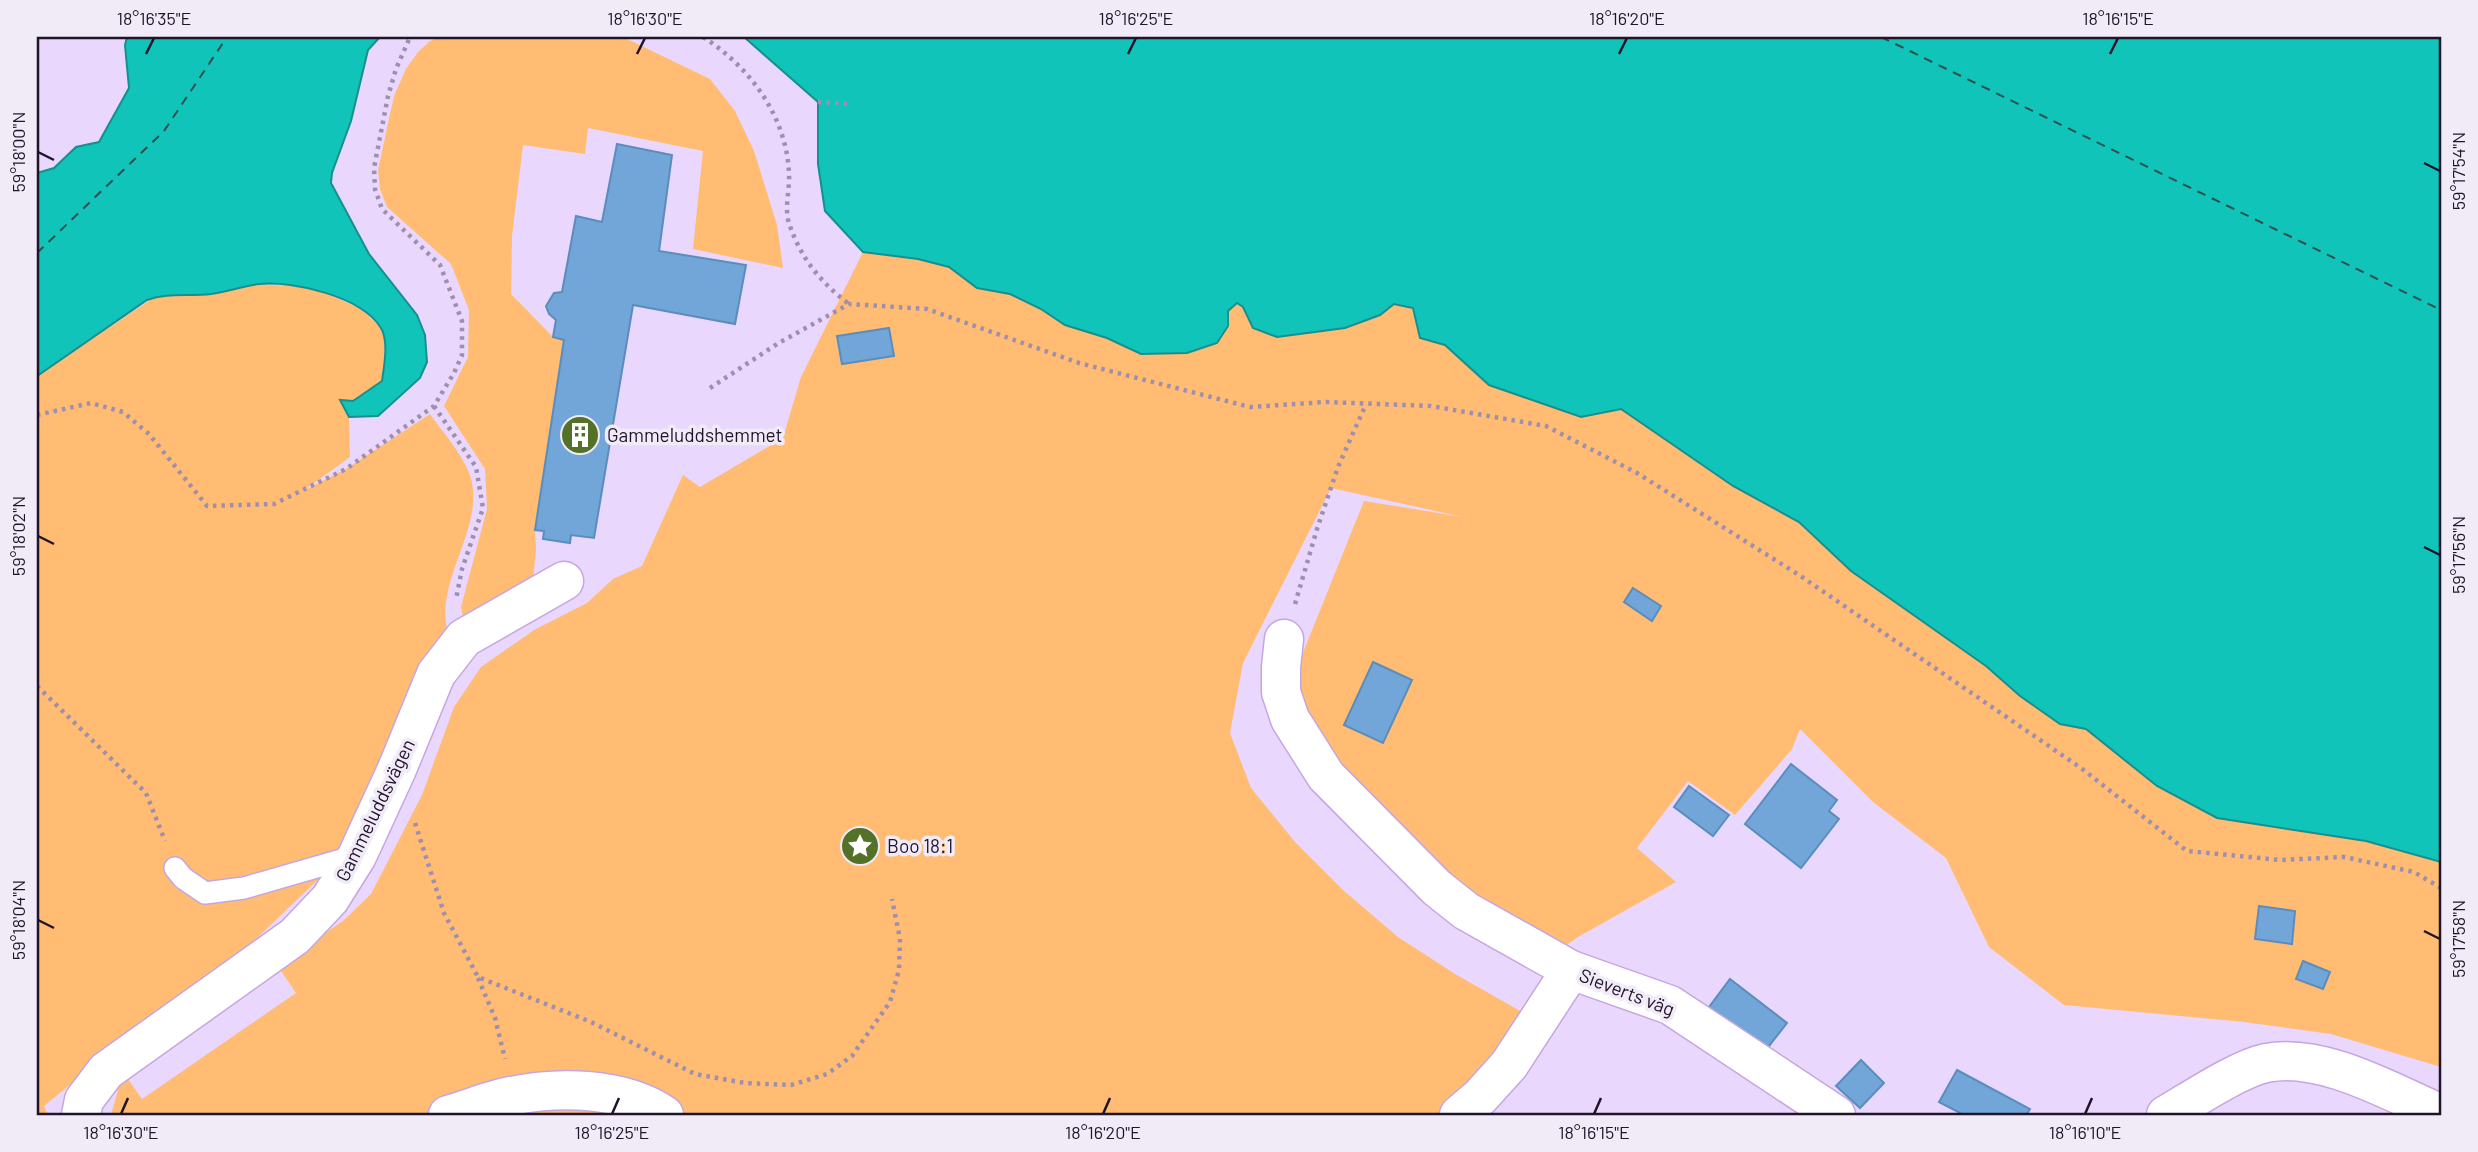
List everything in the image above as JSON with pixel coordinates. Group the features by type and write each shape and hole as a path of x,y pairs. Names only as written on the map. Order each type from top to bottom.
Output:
{"street":[{"name":"Gammeluddsvägen","path":"81,1115 84,1100 106,1071 295,936 330,899 356,856 397,769 436,674 464,638 564,582"},
{"path":"1284,639 1281,692 1290,719 1326,776 1437,888 1466,911 1571,971"},
{"name":"Sieverts väg","path":"1458,1115 1480,1097 1509,1065 1571,971 1670,1005 1836,1115"},
{"path":"2166,1115 2211,1088 2263,1063 2290,1060 2321,1064 2439,1113"},
{"path":"448,1115 511,1096 552,1091 616,1095 651,1106 664,1115"}],"lane":[{"path":"175,868 183,878 205,892 244,888 356,856"}],"path":[{"path":"37,415 91,403 123,412 149,434 207,506 274,505 346,469 434,406 462,355 462,321 440,265 382,209 375,189 374,168 388,96 410,37"},
{"path":"703,37 739,65 762,91 775,116 785,150 789,172 788,220 807,263 827,288 849,304 927,309 1079,363 1250,407 1326,402 1431,407 1546,426 1637,473 1799,575 2058,752 2187,851 2280,860 2344,857 2414,872 2441,888"},
{"path":"818,102 850,104"},
{"path":"710,388 777,344 849,304"},
{"path":"1284,639 1338,467 1366,404"},
{"path":"434,406 476,467 483,508 462,569 454,608 454,626 464,638"},
{"path":"37,686 146,793 175,868"},
{"path":"397,769 444,913 478,977 495,1018 511,1096"},
{"path":"478,977 591,1022 695,1074 744,1083 791,1085 827,1074 852,1056 890,1002 899,970 900,939 892,899"}],"shaded area":[{"path":"127,37 380,37 368,50 351,121 332,173 331,183 369,254 417,315 425,335 427,362 420,378 378,416 349,417 340,400 353,401 382,381 385,347 381,328 358,307 343,299 290,285 259,284 211,294 163,296 147,300 37,376 37,173 54,168 76,147 99,142 129,88 125,45"},
{"path":"440,37 623,37 710,79 735,111 754,151 777,225 783,268 693,249 703,151 588,128 585,154 523,145 512,236 511,294 553,337 564,340 535,530 533,581 464,623 461,607 487,509 485,469 444,406 468,357 469,310 451,264 387,207 380,189 378,170 394,96 406,69 418,52 430,41"},
{"path":"744,37 2441,37 2441,862 2366,841 2217,818 2157,786 2086,729 2060,724 2020,696 1986,666 1851,571 1799,522 1733,486 1621,409 1581,417 1489,385 1445,345 1420,338 1413,308 1394,304 1380,315 1345,328 1277,337 1253,328 1243,307 1237,303 1228,311 1228,326 1217,343 1187,353 1141,354 1107,338 1065,325 1041,309 1010,294 977,288 949,267 918,259 863,252 825,211 818,164 818,102"},
{"path":"863,252 918,259 949,267 977,288 1010,294 1041,309 1065,325 1107,338 1141,354 1228,326 1228,311 1237,303 1243,307 1253,328 1380,315 1394,304 1414,308 1420,337 1445,345 1489,384 1581,417 1621,409 1733,486 1799,522 1851,571 1986,666 2060,724 2086,729 2157,786 2217,818 2366,841 2441,862 2441,1067 2331,1034 2244,1022 2064,1005 1989,947 1946,858 1873,802 1800,729 1792,749 1735,815 1688,781 1637,848 1676,882 1558,951 1435,872 1309,731 1292,680 1364,501 1463,517 1331,488 1243,663 1230,733 1251,788 1295,842 1343,890 1398,937 1455,974 1522,1012 1477,1082 1436,1115 453,1115 443,1105 426,1115 111,1115 123,1072 142,1099 296,993 277,965 343,921 371,894 422,795 454,707 481,667 534,630 587,603 613,579 642,566 683,475 700,487 783,438 801,377"},
{"path":"260,284 315,288 361,309 382,329 386,356 382,381 353,401 341,400 349,417 350,457 303,491 346,469 430,414 467,468 473,488 472,509 447,594 445,615 449,636 364,811 328,870 236,958 173,1000 44,1106 48,1115 37,1115 37,376 156,296 209,295"}],"building":[{"name":"Gammeluddshemmet","path":"617,144 672,155 659,251 746,265 735,324 633,305 594,538 571,535 570,543 543,539 544,531 535,530 564,340 553,337 556,320 549,314 546,306 554,293 562,292 576,216 602,222"},
{"path":"889,328 894,356 842,364 837,336"},
{"path":"1633,588 1661,606 1652,621 1624,602"},
{"path":"1373,662 1412,680 1383,743 1344,725"},
{"path":"1791,764 1837,800 1829,811 1839,819 1801,868 1745,824"},
{"path":"1689,786 1729,815 1713,836 1674,807"},
{"path":"2259,906 2295,911 2292,944 2255,939"},
{"path":"2303,961 2330,972 2323,989 2296,979"},
{"path":"1730,979 1787,1023 1762,1055 1706,1011"},
{"path":"1861,1060 1884,1083 1860,1108 1836,1086"},
{"path":"1957,1070 2030,1109 2026,1115 1964,1115 1939,1102"}],"ferry route":[{"path":"37,253 164,131 227,37"},
{"path":"1881,37 2441,310"}],"place":[{"name":"Gammeluddshemmet","path":"580,435"},
{"name":"Boo 18:1","path":"860,846"}]}
